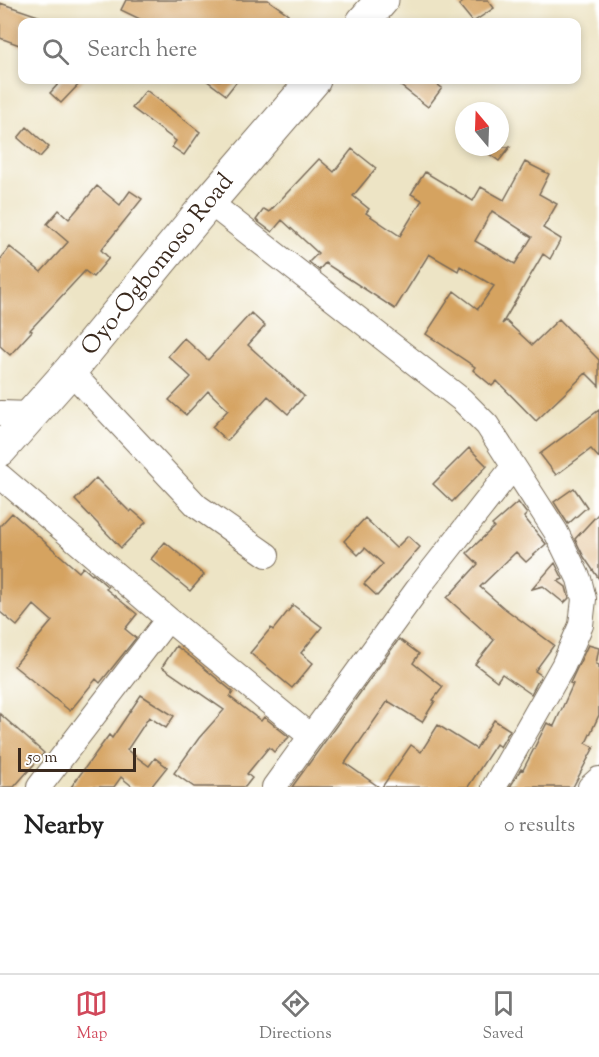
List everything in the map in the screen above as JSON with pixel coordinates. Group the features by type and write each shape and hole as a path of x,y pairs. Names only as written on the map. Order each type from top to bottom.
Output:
{"highway":[{"path":"366,18 382,0"},
{"name":"Oyo-Ogbomoso Road","path":"0,450 15,414 70,371 208,202 311,84"}],"street":[{"path":"208,202 462,400 487,425 556,532 579,579 584,598 580,625 563,666 494,787"},
{"path":"70,371 197,506 267,555"},
{"path":"274,787 422,583 513,467"},
{"path":"0,476 310,736"},
{"path":"39,787 168,619"},
{"path":"590,787 599,779"}],"building":[{"path":"126,0 268,0 288,14 285,18 138,18 121,10"},
{"path":"466,0 488,0 494,8 479,18 470,18 459,5"},
{"path":"0,3 44,18 18,18 18,45 0,38"},
{"path":"58,84 79,84 61,103 50,93"},
{"path":"211,84 235,84 226,95"},
{"path":"398,84 436,84 442,88 428,107"},
{"path":"146,90 200,132 184,155 172,147 176,141 132,108"},
{"path":"27,127 49,147 40,157 18,138"},
{"path":"352,149 376,168 353,196 369,209 366,213 400,236 422,200 411,194 425,172 473,201 481,187 504,200 525,162 549,174 539,194 557,204 543,228 561,239 550,259 543,254 502,324 506,321 532,345 559,319 599,360 599,386 586,373 536,421 497,381 492,386 473,370 475,367 426,334 454,291 478,309 494,286 460,266 458,271 429,254 395,309 325,263 319,270 309,262 318,253 282,220 272,232 256,220 264,209 269,212 319,159 334,172","holes":["492,211 532,237 515,264 475,241"]},
{"path":"492,156 503,156 499,161"},
{"path":"97,186 120,205 130,191 142,199 101,250 109,258 93,277 85,271 10,355 0,346 0,260 10,247 41,272 68,242 47,224 59,210 69,219"},
{"path":"251,313 265,326 248,345 304,396 288,414 268,396 227,441 212,427 228,410 208,391 186,415 169,400 191,377 168,356 184,338 208,360"},
{"path":"599,410 599,458 591,449 556,475 540,454"},
{"path":"469,448 487,466 452,502 433,484"},
{"path":"96,478 130,512 132,510 146,522 121,548 75,500"},
{"path":"574,488 587,507 568,524 554,502"},
{"path":"518,502 527,514 524,517 546,544 526,562 516,552 480,587 554,645 535,671 541,675 531,694 502,674 497,681 475,664 494,640 447,598 478,564 467,553 494,527 492,525"},
{"path":"12,513 79,572 83,567 93,574 108,587 106,589 137,614 125,629 136,638 100,683 96,679 70,711 14,666 52,621 34,605 17,626 0,612 0,526"},
{"path":"599,513 599,579 575,539"},
{"path":"365,518 396,548 408,536 420,547 377,596 364,584 383,564 365,548 358,555 344,541"},
{"path":"165,542 204,575 190,591 151,559"},
{"path":"555,563 563,579 558,581 566,587 569,598 564,603 543,586 532,589"},
{"path":"293,605 322,627 301,653 313,663 292,688 250,653"},
{"path":"399,639 419,654 413,663 443,687 433,700 435,701 422,722 388,701 345,763 379,787 292,787"},
{"path":"588,645 599,648 596,664 599,665 599,715 586,743 594,747 573,787 510,787 521,769 523,770 547,723 554,726 573,684 570,683"},
{"path":"176,646 233,692 230,697 261,721 264,717 289,737 274,752 269,747 247,774 252,778 245,787 194,787 174,773 199,738 224,710 162,667"},
{"path":"141,695 174,716 166,728 149,717 127,750 149,766 155,758 167,767 151,787 133,787 121,777 114,787 71,787 109,735 112,738"},
{"path":"0,714 44,753 14,787 0,787"},
{"path":"494,720 510,730 500,747 496,744 468,787 382,787 411,745 421,752 438,725 476,749"}]}
